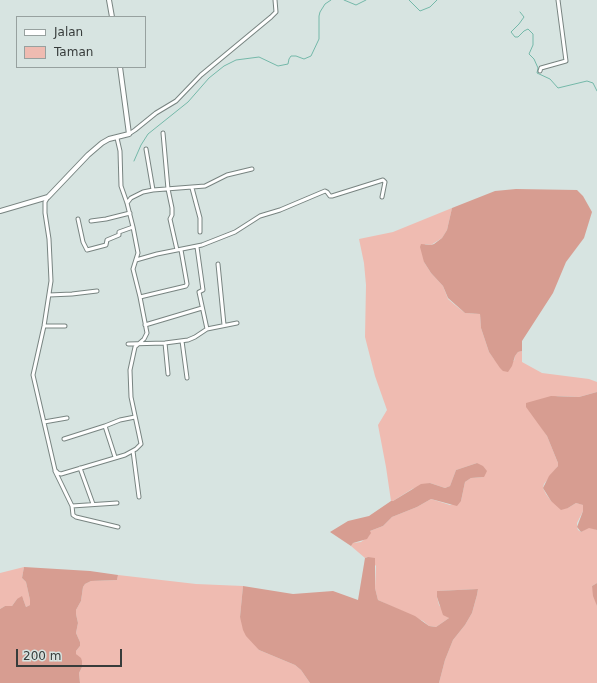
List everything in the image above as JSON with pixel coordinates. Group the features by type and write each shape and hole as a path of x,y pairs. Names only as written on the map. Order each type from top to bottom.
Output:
{"street":[{"path":"109,0 112,16"},
{"path":"118,527 73,515 72,506 55,470 33,375 44,326 52,271 45,202 88,155 102,143 109,139 129,134 156,113 176,101 201,75 276,12 275,0"},
{"path":"540,71 541,68 566,60 558,0"},
{"path":"120,68 129,134"},
{"path":"140,297 184,288 187,284 170,218 172,215 172,208 168,189 163,133"},
{"path":"55,470 61,474 133,451 141,444 130,386 130,370 134,348 146,336 146,325 133,269 138,253 130,213 121,186 120,152 117,138"},
{"path":"146,149 153,190"},
{"path":"127,203 138,194 153,190 205,186 227,175 252,168"},
{"path":"136,260 157,254 197,247 234,232 260,216 280,210 325,191 332,196 383,180 385,182 382,197"},
{"path":"192,188 200,218 200,232"},
{"path":"0,211 48,197"},
{"path":"91,221 130,213"},
{"path":"78,219 87,250 106,245 107,240 119,235 119,232 133,227"},
{"path":"197,247 203,290 199,292 207,329"},
{"path":"218,264 224,325"},
{"path":"49,295 97,291"},
{"path":"146,325 202,308"},
{"path":"128,344 182,341 192,339 207,329 237,323"},
{"path":"44,326 65,326"},
{"path":"182,341 187,378"},
{"path":"165,343 168,374"},
{"path":"64,439 120,420 135,417"},
{"path":"44,422 67,418"},
{"path":"105,426 115,457"},
{"path":"133,451 139,497"},
{"path":"80,468 93,504"},
{"path":"72,506 117,503"}],"green space":[{"path":"452,208 447,230 442,238 431,245 425,244 424,262 431,273 443,286 448,299 465,313 480,314 481,328 489,352 494,359 514,361 518,352 522,351 522,362 542,373 589,379 597,382 597,392 579,397 557,396 540,425 547,436 558,463 558,466 544,484 543,488 546,494 551,501 568,508 576,503 584,505 583,511 577,523 578,530 581,532 589,527 597,530 597,583 592,586 597,606 597,683 439,683 445,660 453,640 472,613 478,589 437,591 439,605 449,618 436,627 429,626 423,621 378,600 375,588 376,566 368,557 365,558 351,546 353,543 361,542 369,536 370,531 383,526 392,517 417,507 431,499 450,505 461,501 465,482 471,478 484,477 477,463 456,470 450,486 445,488 430,483 412,489 391,501 378,425 387,410 375,376 365,337 366,285 364,263 359,239 393,232"},
{"path":"24,567 22,578 26,582 30,605 26,607 23,599 17,599 12,606 5,606 0,609 0,573"},
{"path":"118,575 196,584 243,586 240,617 259,650 295,665 301,670 310,683 80,683 79,673 82,667 76,654 76,651 80,646 80,642 76,633 78,623 76,610 81,601 83,587 91,581 117,580"}],"shaded area":[{"path":"516,189 577,190 583,196 592,212 584,238 566,262 553,293 522,341 522,351 518,352 515,356 512,366 508,372 503,371 500,368 489,352 481,328 480,314 465,313 448,298 443,286 431,273 424,262 420,247 421,244 434,244 442,238 447,230 452,208 495,191"},
{"path":"597,392 597,530 589,528 581,532 577,527 583,511 583,505 576,503 561,510 551,501 543,488 549,476 558,466 558,463 547,436 526,407 526,403 551,396 579,397"},
{"path":"477,463 483,466 487,471 484,477 471,478 465,482 461,501 457,506 431,499 417,507 392,517 383,526 370,531 371,533 367,539 353,543 351,546 330,532 348,521 369,516 391,501 421,484 430,483 445,488 450,486 456,470"},
{"path":"365,558 375,558 375,588 378,600 415,616 429,626 436,627 449,618 443,615 437,597 437,591 478,589 472,613 453,640 445,660 439,683 310,683 301,670 295,665 259,650 246,636 240,617 243,586 293,594 333,591 358,600"},
{"path":"24,567 90,571 118,575 117,580 91,581 83,587 81,601 76,610 78,623 76,633 80,646 76,651 76,654 82,661 82,667 79,673 80,683 0,683 0,609 5,606 12,606 17,599 22,596 26,607 30,605 26,582 22,578"},
{"path":"597,583 597,606 593,596 592,586"}],"waterway":[{"path":"134,161 148,134 188,102 209,78 224,66 236,60 259,57 278,66 288,64 291,56 304,59 311,56 319,39 320,12 325,4 331,0"},
{"path":"344,0 356,5 366,0"},
{"path":"409,0 420,11 430,7 437,0"},
{"path":"520,12 524,17 511,32 515,37 518,37 528,29 533,34 533,45 529,54 534,59 538,68 537,73 550,79 558,88 587,81 593,83 597,91"}]}
